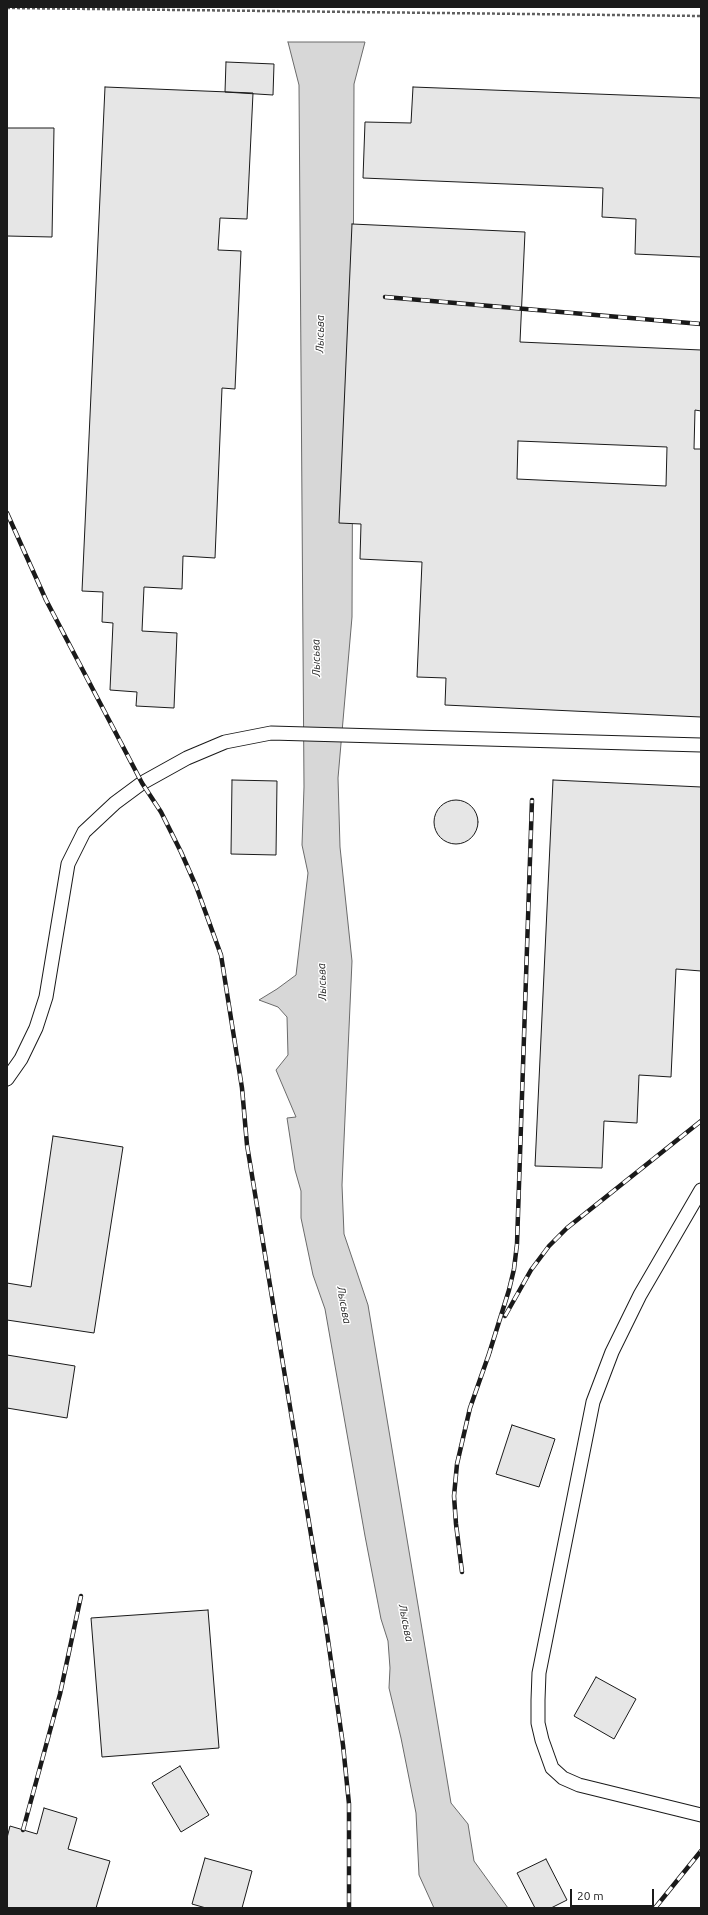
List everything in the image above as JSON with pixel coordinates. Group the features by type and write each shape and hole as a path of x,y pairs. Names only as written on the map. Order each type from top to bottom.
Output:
{"lane":[{"path":"7,1079 21,1059 36,1028 46,996 68,864 84,832 115,803 142,783 187,758 225,742 271,733 701,745"},
{"path":"701,1190 640,1295 612,1352 593,1402 539,1673 538,1723 542,1740 552,1768 563,1778 579,1785 701,1815"}],"path":[{"path":"7,8 701,16"}],"water":[{"name":"Лысьва","path":"288,42 365,42 354,84 352,617 338,778 340,847 352,961 342,1185 344,1234 368,1305 451,1803 468,1824 474,1861 508,1908 434,1908 419,1875 416,1813 389,1688 390,1668 388,1641 381,1619 365,1536 325,1309 313,1275 301,1218 301,1191 295,1170 287,1118 296,1117 276,1070 288,1055 287,1017 278,1007 259,1000 296,975 308,873 302,845 304,787 299,85"}],"building":[{"path":"226,62 274,64 273,95 225,92"},
{"path":"105,87 253,93 247,219 220,218 218,250 241,251 235,389 222,388 215,558 183,556 182,589 144,587 142,631 177,633 174,708 136,706 137,692 110,690 113,623 102,622 103,592 82,591"},
{"path":"413,87 701,98 701,257 635,254 636,219 602,217 603,188 363,178 365,122 411,123"},
{"path":"7,128 54,128 52,237 7,236"},
{"path":"352,224 525,232 520,342 701,350 701,411 695,410 694,449 701,449 701,717 445,705 446,678 417,677 422,562 360,559 361,524 339,523","holes":["518,441 667,447 666,486 517,479"]},
{"path":"232,780 277,781 276,855 231,854"},
{"path":"553,780 701,787 701,971 676,969 671,1077 639,1075 637,1123 604,1121 602,1168 535,1166"},
{"path":"452,800 460,800 472,806 478,818 478,826 472,838 460,844 452,844 440,838 434,826 434,818 440,806"},
{"path":"53,1136 123,1147 94,1333 7,1320 7,1283 31,1287"},
{"path":"7,1355 75,1366 67,1418 7,1408"},
{"path":"512,1425 555,1439 539,1487 496,1474"},
{"path":"208,1610 219,1748 102,1757 91,1618"},
{"path":"596,1677 636,1699 614,1739 574,1716"},
{"path":"180,1766 209,1815 181,1832 152,1783"},
{"path":"44,1808 77,1818 68,1849 110,1861 96,1908 7,1908 7,1838 10,1826 37,1834"},
{"path":"205,1858 252,1871 242,1908 206,1908 192,1904"},
{"path":"546,1859 567,1900 551,1908 535,1908 517,1873"}],"railway":[{"path":"385,297 701,324"},
{"path":"7,513 46,600 142,783 161,812 181,852 196,886 221,955 242,1088 247,1145 326,1626 343,1745 349,1804 349,1908"},
{"path":"488,1357 509,1290 514,1269 517,1244 532,800"},
{"path":"505,1316 531,1270 549,1246 567,1228 701,1121"},
{"path":"462,1572 454,1496 457,1464 470,1408 490,1351"},
{"path":"23,1830 60,1694 81,1596"},
{"path":"655,1908 701,1851"}]}
